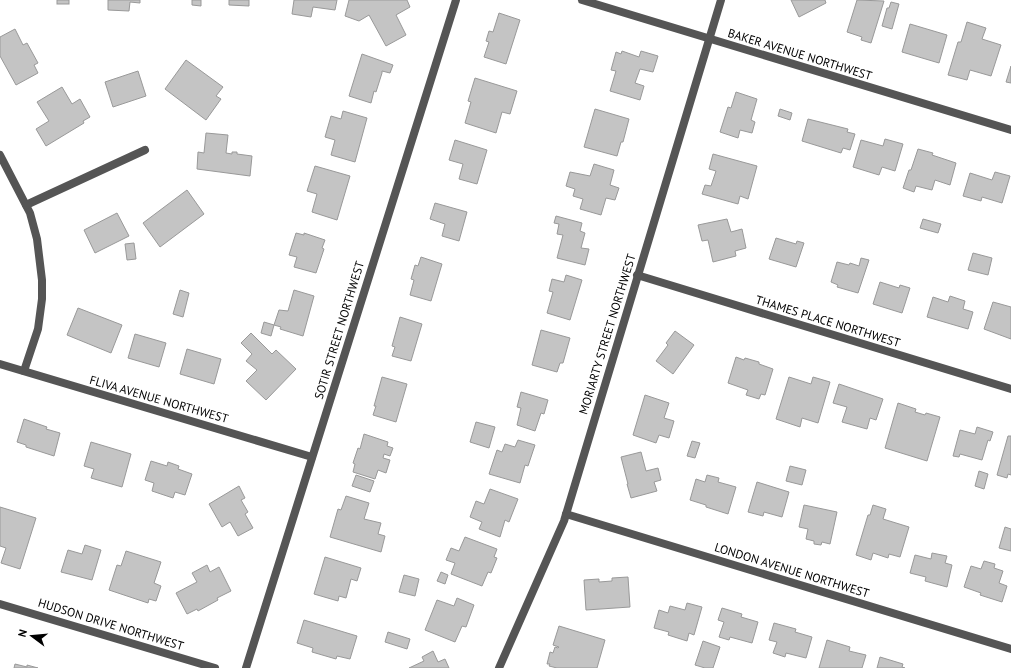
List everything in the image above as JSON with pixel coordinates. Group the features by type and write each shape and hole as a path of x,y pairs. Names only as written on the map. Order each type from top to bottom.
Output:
{"street":[{"name":"SOTIR STREET NORTHWEST","path":"246,668 456,0"},
{"name":"BAKER AVENUE NORTHWEST","path":"582,0 1011,130"},
{"name":"MORIARTY STREET NORTHWEST","path":"498,668 543,570 566,514 721,0"},
{"path":"26,205 145,150"},
{"path":"0,155 30,213 37,239 42,280 42,298 38,329 24,371"},
{"name":"THAMES PLACE NORTHWEST","path":"637,275 1011,389"},
{"name":"FLIVA AVENUE NORTHWEST","path":"0,364 312,457"},
{"name":"LONDON AVENUE NORTHWEST","path":"566,514 1011,649"},
{"name":"HUDSON DRIVE NORTHWEST","path":"0,604 215,668"}],"building":[{"path":"57,0 69,0 69,4 57,4"},
{"path":"108,0 140,0 140,3 130,2 129,11 108,10"},
{"path":"192,0 201,0 201,6 192,5"},
{"path":"229,0 249,0 249,6 229,5"},
{"path":"294,0 337,0 335,10 313,7 311,17 292,14"},
{"path":"349,0 407,0 410,7 396,15 406,35 386,46 369,15 359,21 345,16"},
{"path":"791,0 825,0 826,3 799,17"},
{"path":"857,0 884,1 871,43 861,40 862,37 847,32"},
{"path":"891,2 899,4 892,29 882,26 887,8 889,8"},
{"path":"499,13 520,20 506,64 484,57 489,42 486,41 489,31 493,32"},
{"path":"967,22 986,28 982,39 1001,45 991,76 970,70 967,80 948,75 958,42 961,42"},
{"path":"910,24 947,35 939,63 902,52"},
{"path":"15,29 23,45 27,43 38,63 34,65 38,73 16,85 0,56 0,37"},
{"path":"622,51 639,57 641,51 658,56 653,72 640,69 635,83 644,86 640,100 610,91 616,71 611,70 616,52 621,54"},
{"path":"362,54 393,65 390,73 382,71 371,103 349,96"},
{"path":"186,60 223,87 216,96 221,99 206,120 165,89"},
{"path":"1011,66 1011,83 1006,82"},
{"path":"138,71 146,96 113,107 105,82"},
{"path":"475,78 517,91 510,114 502,112 496,133 465,123 471,102 468,101"},
{"path":"62,87 72,104 80,99 90,117 83,121 84,123 46,146 36,129 49,121 37,102"},
{"path":"736,92 757,99 751,120 755,122 752,133 740,130 738,138 720,132 728,107 731,108"},
{"path":"595,109 629,119 623,142 621,142 617,156 584,147"},
{"path":"780,109 792,113 790,120 778,116"},
{"path":"343,111 367,118 355,162 331,155 335,140 325,137 331,116 341,119"},
{"path":"808,119 848,129 847,132 855,134 850,150 843,148 841,153 802,141"},
{"path":"206,133 228,135 226,153 232,154 232,152 237,152 237,154 252,156 250,176 197,169 198,152 204,153"},
{"path":"885,139 903,144 895,171 882,167 879,175 853,167 861,140 883,146"},
{"path":"455,140 487,150 477,184 459,179 463,164 449,160"},
{"path":"918,149 933,153 932,155 956,163 950,185 935,180 932,190 916,186 914,192 903,188"},
{"path":"713,154 757,166 748,199 740,196 738,204 702,194 705,185 711,186 716,171 709,169"},
{"path":"594,164 614,170 610,185 619,188 615,200 606,198 601,215 580,209 583,199 573,196 575,189 566,186 570,172 590,176"},
{"path":"315,166 350,176 337,220 312,212 317,194 307,191"},
{"path":"995,172 1010,176 1002,203 982,197 981,201 963,196 970,173 992,180"},
{"path":"187,190 204,214 160,247 143,223"},
{"path":"435,203 467,212 459,241 442,236 445,224 430,219"},
{"path":"117,213 129,236 95,253 84,230"},
{"path":"556,216 582,223 580,231 585,233 581,248 589,249 585,265 557,258 563,235 557,234 559,224 554,223"},
{"path":"727,219 731,232 742,229 746,248 735,251 736,256 713,262 708,240 702,241 698,225"},
{"path":"923,219 941,224 938,233 920,228"},
{"path":"296,233 304,235 304,233 325,240 322,248 324,249 316,273 294,267 297,257 289,255"},
{"path":"776,238 796,244 797,241 804,243 796,267 769,259"},
{"path":"134,243 136,259 127,260 125,244"},
{"path":"973,253 992,258 988,275 968,270"},
{"path":"421,257 442,264 431,301 410,295 414,280 411,279 415,265 418,266"},
{"path":"861,258 869,260 858,293 837,287 838,285 831,282 837,262 849,265 850,263 859,266"},
{"path":"566,275 582,280 570,320 547,313 553,292 549,291 552,279 564,282"},
{"path":"880,282 899,288 900,285 910,288 902,313 873,304"},
{"path":"180,290 189,293 183,317 173,314"},
{"path":"294,290 314,296 303,336 280,329 281,327 274,325 279,310 288,311"},
{"path":"950,296 965,301 963,309 973,312 968,329 927,317 933,297 948,302"},
{"path":"993,302 1011,307 1011,339 984,329"},
{"path":"78,308 122,325 111,353 67,335"},
{"path":"400,317 422,324 411,361 392,356 395,347 392,346"},
{"path":"264,322 274,325 271,336 261,333"},
{"path":"541,330 570,338 563,363 560,363 557,372 532,365"},
{"path":"675,331 694,345 673,374 656,361 668,345 666,343"},
{"path":"251,333 272,354 276,350 296,369 266,400 246,381 257,370 246,361 252,354 241,343"},
{"path":"135,334 166,343 159,367 128,358"},
{"path":"187,349 221,359 214,384 180,374"},
{"path":"736,357 744,360 745,358 759,362 759,364 773,369 765,395 761,394 759,399 746,395 748,390 728,383"},
{"path":"382,377 407,384 396,422 373,415"},
{"path":"789,377 811,384 813,377 830,382 818,423 802,418 800,427 776,419"},
{"path":"839,384 883,399 876,420 870,418 867,429 842,422 847,407 833,403"},
{"path":"521,392 548,400 544,414 541,413 535,431 517,425 521,408 517,407"},
{"path":"645,395 669,403 664,418 674,421 669,438 659,435 656,443 633,435"},
{"path":"898,403 916,409 915,412 940,417 927,461 885,448"},
{"path":"24,419 47,427 46,429 60,433 54,456 26,447 26,445 17,442"},
{"path":"476,422 495,427 489,448 470,442"},
{"path":"977,427 993,432 990,441 988,440 982,460 960,454 959,457 953,456 960,430 975,434"},
{"path":"364,434 388,442 387,446 393,448 390,456 384,454 383,458 390,460 386,473 378,470 375,479 353,472 355,464 353,463 358,448 360,449"},
{"path":"1008,436 1011,436 1011,475 1008,474 1007,478 997,475"},
{"path":"518,440 535,445 528,466 525,465 520,483 489,474 497,450 502,452 505,444 515,447"},
{"path":"692,441 700,443 695,458 687,456"},
{"path":"91,442 131,454 122,487 91,478 94,469 84,466"},
{"path":"641,452 646,471 658,468 661,480 654,482 657,491 631,498 621,457"},
{"path":"151,461 167,466 168,462 179,466 178,469 192,474 185,495 175,492 173,498 152,491 154,483 145,480"},
{"path":"790,466 806,470 802,485 786,481"},
{"path":"979,471 988,474 984,489 975,486"},
{"path":"356,475 374,481 370,492 352,486"},
{"path":"707,475 719,478 718,482 736,487 728,514 690,500 696,479 705,482"},
{"path":"757,482 789,492 782,517 764,512 763,516 748,512"},
{"path":"239,486 245,498 241,500 248,512 245,514 253,528 238,536 230,522 222,527 209,504"},
{"path":"490,489 518,499 509,522 505,520 500,537 479,529 482,522 470,517 476,501 484,504"},
{"path":"346,496 369,503 364,519 381,523 378,534 385,536 381,552 330,537 338,509 341,510"},
{"path":"804,505 837,512 830,544 822,542 821,545 814,544 814,541 806,539 808,529 799,527"},
{"path":"873,505 886,509 883,519 909,527 900,557 889,554 888,558 873,553 871,560 856,555 868,515 870,515"},
{"path":"0,507 36,518 20,569 1,563 6,548 0,546"},
{"path":"1005,527 1011,529 1011,551 999,548"},
{"path":"465,537 497,549 494,557 497,558 491,573 488,572 482,586 451,574 455,563 446,560 451,548 459,551"},
{"path":"85,545 101,550 92,580 61,572 68,550 82,554"},
{"path":"126,551 161,562 154,583 161,586 156,601 149,599 148,603 109,590 117,565 121,566"},
{"path":"932,553 947,556 945,563 952,565 947,587 925,581 926,577 910,573 915,555 931,559"},
{"path":"325,557 361,568 357,581 351,579 346,598 339,596 338,601 314,594"},
{"path":"984,561 995,564 994,568 1003,571 999,583 1007,586 1002,602 980,595 981,593 964,587 971,566 981,569"},
{"path":"207,565 210,572 219,567 231,591 217,598 218,600 198,611 197,609 187,614 176,593 197,582 192,573"},
{"path":"441,572 448,575 445,584 437,581"},
{"path":"404,575 419,579 415,596 399,592"},
{"path":"628,577 630,607 586,610 584,580 599,579 599,582 612,581 612,578"},
{"path":"457,598 474,605 466,627 462,626 455,642 425,630 437,600 454,606"},
{"path":"687,603 702,607 694,635 689,633 687,641 668,635 669,632 654,628 659,610 668,613 670,606 685,610"},
{"path":"722,608 742,614 741,617 758,622 752,643 730,637 729,640 719,637 724,622 718,620"},
{"path":"304,620 357,636 350,659 337,656 336,659 312,652 313,648 297,643"},
{"path":"774,623 796,629 795,632 812,637 806,658 786,653 785,657 773,653 777,642 769,640"},
{"path":"559,626 605,640 597,668 557,668 547,664 550,652 553,653 555,647 559,647 553,645"},
{"path":"388,632 410,639 407,649 385,642"},
{"path":"827,640 850,647 849,651 866,655 862,668 819,668"},
{"path":"703,641 720,647 713,668 705,668 695,665"},
{"path":"433,651 438,662 445,659 449,668 409,668 424,661 422,657"},
{"path":"880,657 903,664 902,667 905,668 877,668"},
{"path":"15,664 27,667 27,665 38,668 14,668"}]}
